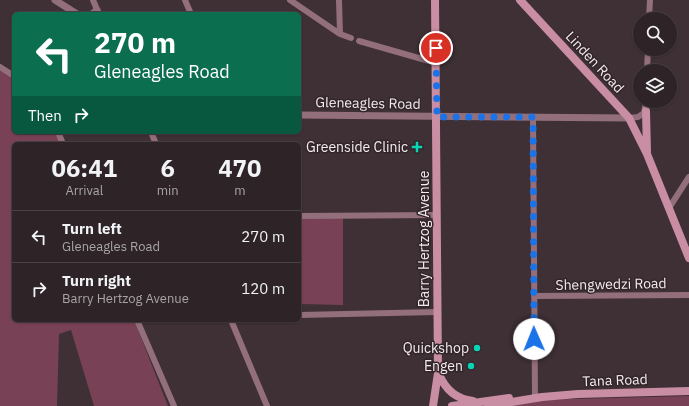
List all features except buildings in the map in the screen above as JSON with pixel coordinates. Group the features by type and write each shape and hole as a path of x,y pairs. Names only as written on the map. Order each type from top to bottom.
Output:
{"main road":[{"name":"Barry Hertzog Avenue","path":"433,406 438,373 436,0"},
{"name":"Linden Road","path":"520,0 630,118 647,154 689,258"},
{"path":"646,111 647,154"},
{"path":"438,373 445,386 453,394 467,400 480,402"},
{"name":"Tana Road","path":"452,406 480,402 578,394 689,391"},
{"name":"Tana Road","path":"488,406 537,398"}],"street":[{"path":"55,0 74,12"},
{"path":"93,0 97,12"},
{"path":"185,0 190,12"},
{"path":"290,0 340,34 351,38"},
{"path":"340,0 340,34"},
{"path":"649,12 650,0"},
{"path":"359,41 436,63"},
{"path":"0,67 12,75"},
{"path":"630,118 638,117 646,111"},
{"name":"Gleneagles Road","path":"301,115 630,118"},
{"path":"533,117 534,296 537,398"},
{"path":"669,208 689,177"},
{"path":"301,216 437,215"},
{"name":"Shengwedzi Road","path":"534,296 689,295"},
{"path":"301,315 437,312"},
{"path":"138,322 174,406"},
{"path":"232,322 265,404"}],"shaded area":[{"path":"0,64 12,72 12,134 62,134 65,142 12,142 12,322 135,322 168,406 94,406 71,330 59,334 57,406 0,406"},
{"path":"301,217 343,217 343,305 301,304"},
{"path":"689,396 689,406 484,406 532,400"}],"place":[{"name":"Greenside Clinic","path":"417,147"},
{"name":"Quickshop","path":"477,348"},
{"name":"Engen","path":"471,366"}],"route":[{"path":"436,48 437,117 533,117 534,339"}]}
